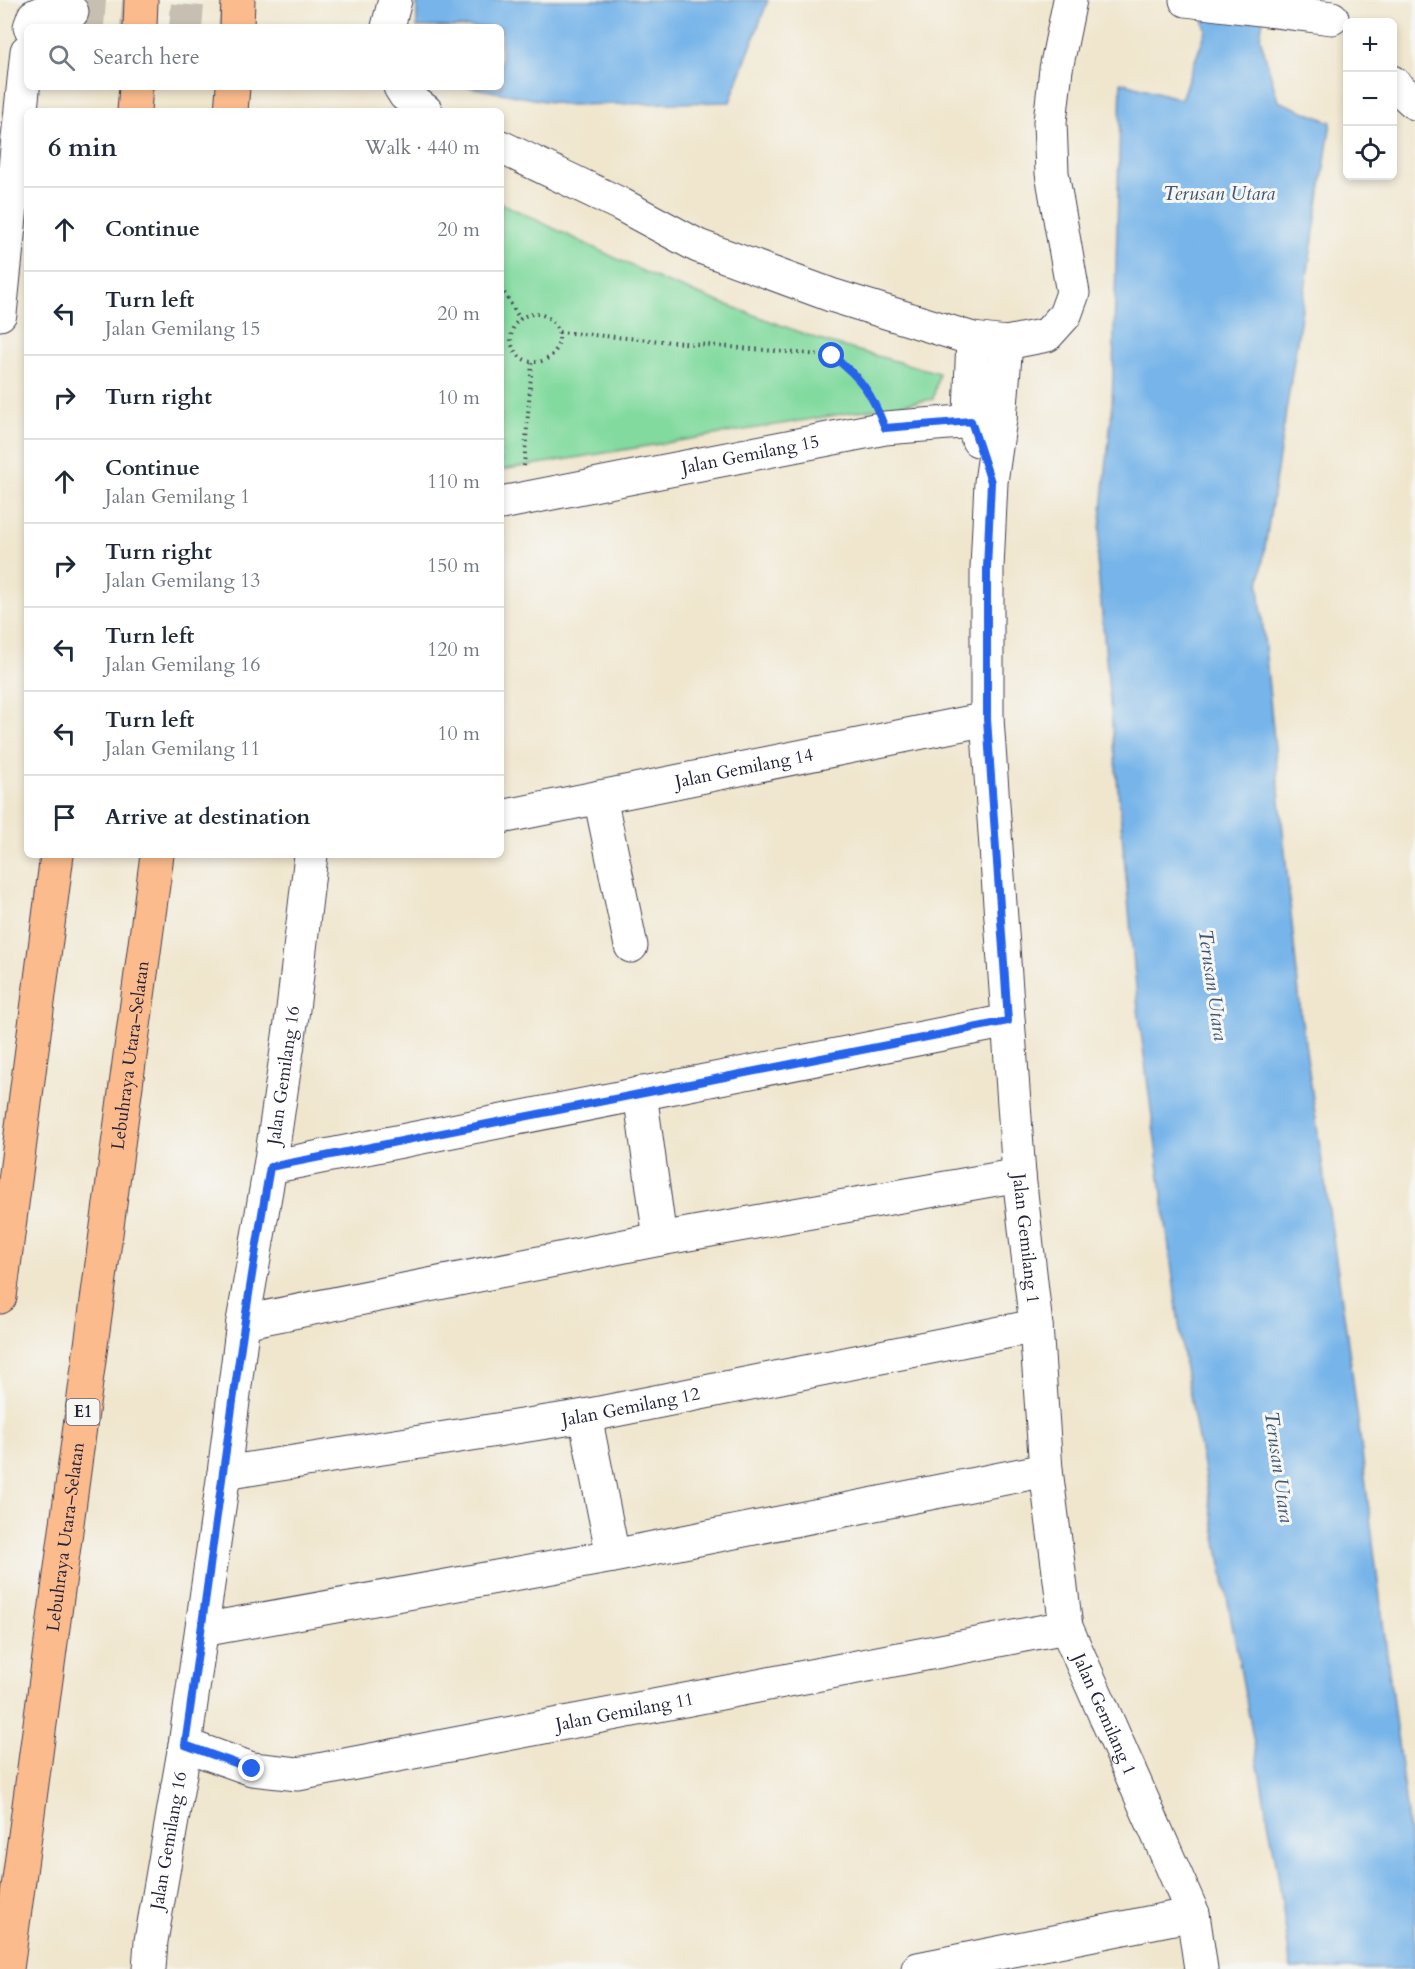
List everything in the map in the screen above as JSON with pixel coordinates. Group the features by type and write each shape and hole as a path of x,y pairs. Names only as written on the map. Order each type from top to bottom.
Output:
{"highway":[{"path":"141,0 141,24"},
{"path":"237,24 238,0"},
{"path":"134,108 136,90"},
{"path":"231,108 233,90"},
{"path":"0,1297 57,858"},
{"name":"Lebuhraya Utara–Selatan","path":"7,1969 157,858"}],"street":[{"path":"389,24 395,0"},
{"path":"504,148 620,204 698,246 742,264 973,339 1006,343 1047,335 1065,315 1073,293 1052,173 1050,122 1056,69 1070,0"},
{"path":"1186,0 1339,19"},
{"path":"0,314 6,200 24,72"},
{"path":"1397,87 1415,103"},
{"path":"402,90 422,108"},
{"path":"973,339 986,420"},
{"path":"986,420 1006,343"},
{"name":"Jalan Gemilang 15","path":"512,500 885,428 986,420"},
{"name":"Jalan Gemilang 1","path":"986,420 991,482 987,568 987,719 1019,1175 1036,1326 1046,1470 1066,1626 1193,1914 1201,1969"},
{"name":"Jalan Gemilang 14","path":"504,817 987,719"},
{"path":"600,797 631,946"},
{"name":"Jalan Gemilang 16","path":"149,1969 151,1941 185,1745 202,1630 243,1322 270,1167 312,858"},
{"path":"270,1167 1008,1021"},
{"path":"640,1093 660,1239"},
{"path":"243,1322 660,1239 1019,1175"},
{"name":"Jalan Gemilang 12","path":"224,1473 585,1416 1036,1326"},
{"path":"585,1416 613,1556"},
{"path":"202,1630 613,1556 1046,1470"},
{"name":"Jalan Gemilang 11","path":"185,1745 252,1769 298,1774 1066,1626"},
{"path":"918,1969 1193,1914"}],"path":[{"path":"504,293 520,319"},
{"path":"529,315 548,317 559,332 560,341 550,358 532,362 523,360 512,345 514,326 520,319 529,315"},
{"path":"559,332 832,356 857,374 874,400 885,428"},
{"path":"512,500 532,362"}],"green space":[{"path":"504,204 663,281 826,342 939,373 933,399 504,470"}],"water":[{"path":"417,0 768,0 730,102 567,105 484,90 504,90 504,24 417,24"},
{"name":"Terusan Utara","path":"1199,0 1266,0 1260,37 1278,101 1331,122 1259,586 1301,1015 1351,1364 1415,1880 1415,1969 1291,1969 1278,1874 1184,1363 1138,1009 1097,560 1112,409 1121,82 1181,99 1206,31"}],"tunnel":[{"path":"72,12 218,24"}],"route":[{"path":"252,1769 185,1745 243,1322 270,1167 1008,1021 1000,878 987,719 987,568 991,482 971,421 885,428 874,400 857,374 832,356"}]}
